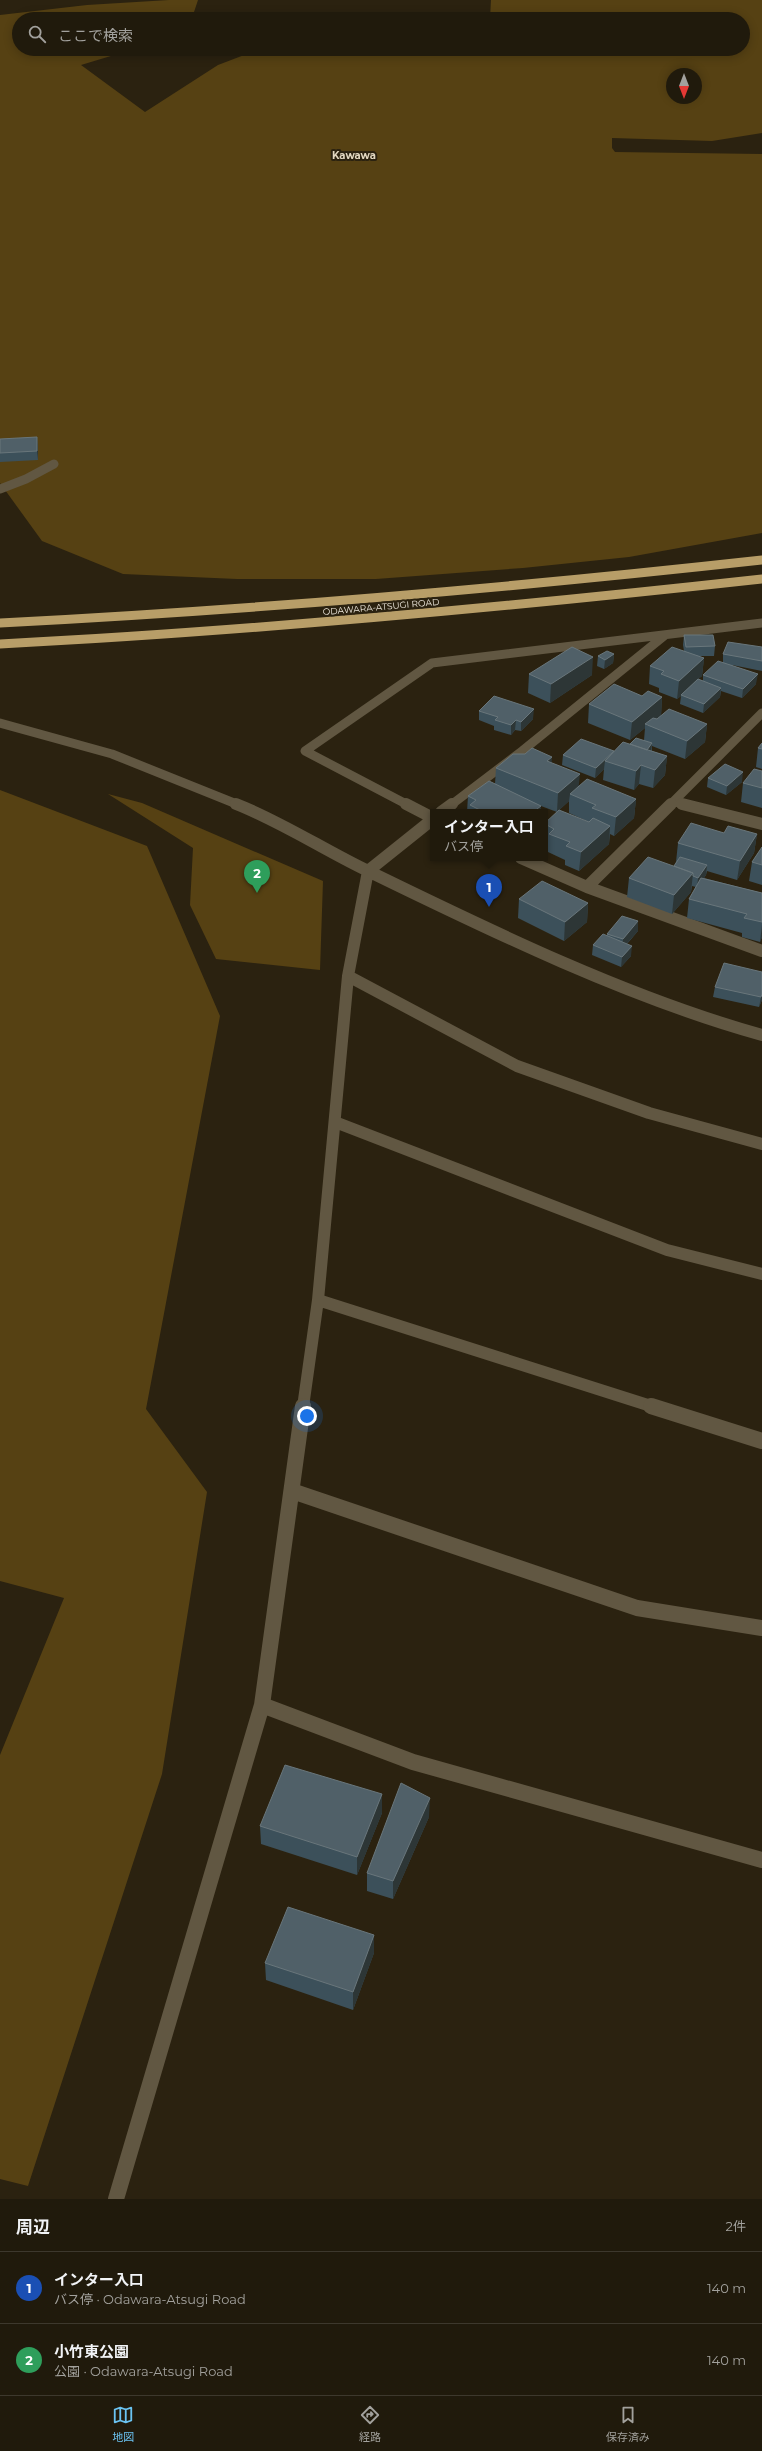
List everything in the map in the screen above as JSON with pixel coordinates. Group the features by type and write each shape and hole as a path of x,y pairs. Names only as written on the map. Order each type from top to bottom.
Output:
{"highway":[{"name":"ODAWARA-ATSUGI ROAD","path":"0,623 349,601 595,579 762,560"},
{"name":"ODAWARA-ATSUGI ROAD","path":"0,644 80,641 355,621 604,597 762,579"}],"street":[{"path":"0,489 26,479 54,464"},
{"path":"430,816 306,751 432,663 762,623"},
{"path":"445,809 522,751 664,636"},
{"path":"587,887 757,724 762,713"},
{"path":"0,723 112,754 232,802 368,871 581,970 730,1026 762,1035"},
{"path":"675,802 762,824"},
{"path":"116,2199 262,1706 318,1300 348,976 368,871 430,820"},
{"path":"528,861 587,887 762,951"},
{"path":"348,976 517,1066 649,1112 762,1144"},
{"path":"335,1122 667,1250 762,1274"},
{"path":"318,1300 762,1440"},
{"path":"292,1491 637,1608 762,1628"},
{"path":"262,1706 413,1762 762,1860"}],"shaded area":[{"path":"169,0 198,0 194,12 26,12 87,5"},
{"path":"491,0 762,0 762,133 712,141 612,138 612,148 615,152 762,154 762,533 629,557 523,568 376,579 237,579 123,574 42,541 0,483 0,15 12,14 12,56 111,56 81,65 145,112 218,65 242,56 750,56 750,12 490,12"},
{"path":"0,790 147,846 220,1016 146,1409 207,1492 162,1774 28,2186 0,2179 0,1755 64,1598 0,1581"},
{"path":"108,794 142,803 323,881 320,970 216,959 190,905 193,848"}],"building":[{"path":"37,437 37,451 0,453 0,439"},
{"path":"684,635 713,635 715,646 686,647"},
{"path":"728,642 762,647 762,661 723,654"},
{"path":"572,647 593,657 551,684 529,674"},
{"path":"672,647 704,658 679,681 661,674 664,671 650,666"},
{"path":"607,651 614,654 605,660 598,656"},
{"path":"718,661 758,674 743,689 703,675"},
{"path":"698,679 721,688 704,704 681,695"},
{"path":"614,684 642,696 648,691 662,697 632,722 589,704"},
{"path":"494,696 534,709 521,722 516,720 511,725 495,720 498,717 479,711"},
{"path":"669,709 707,724 687,741 645,724 653,718 657,719"},
{"path":"636,738 652,743 647,750 630,744"},
{"path":"581,739 614,751 596,768 563,755"},
{"path":"623,742 667,756 655,770 641,765 636,771 605,761"},
{"path":"762,743 762,749 758,748"},
{"path":"532,748 552,757 547,761 580,774 558,793 496,768 513,754 525,754"},
{"path":"725,764 743,772 727,786 708,778"},
{"path":"754,769 762,771 762,788 743,783"},
{"path":"587,779 636,799 616,817 592,808 596,805 570,794"},
{"path":"489,781 541,806 537,809 478,809 470,805 476,800 468,796"},
{"path":"559,810 589,822 593,818 610,826 581,852 566,846 570,842 549,834 554,829 548,826 548,820"},
{"path":"691,823 724,833 728,826 757,834 740,861 678,843"},
{"path":"762,847 762,865 752,862"},
{"path":"648,857 693,873 674,895 629,878"},
{"path":"680,857 707,865 698,878 693,876 693,873 674,866"},
{"path":"701,878 762,893 762,922 744,918 747,914 689,899"},
{"path":"542,881 588,903 565,922 519,899"},
{"path":"622,916 638,921 623,939 607,934"},
{"path":"603,934 632,946 622,957 593,945"},
{"path":"724,963 762,972 761,997 715,987"},
{"path":"285,1765 382,1794 357,1857 260,1826"},
{"path":"401,1783 430,1798 393,1881 367,1873"},
{"path":"288,1907 374,1935 353,1992 265,1963"}],"place":[{"name":"小竹東公園","path":"257,893"},
{"name":"インター入口","path":"489,907"}],"district":[{"name":"Kawawa","path":"354,155"}]}
